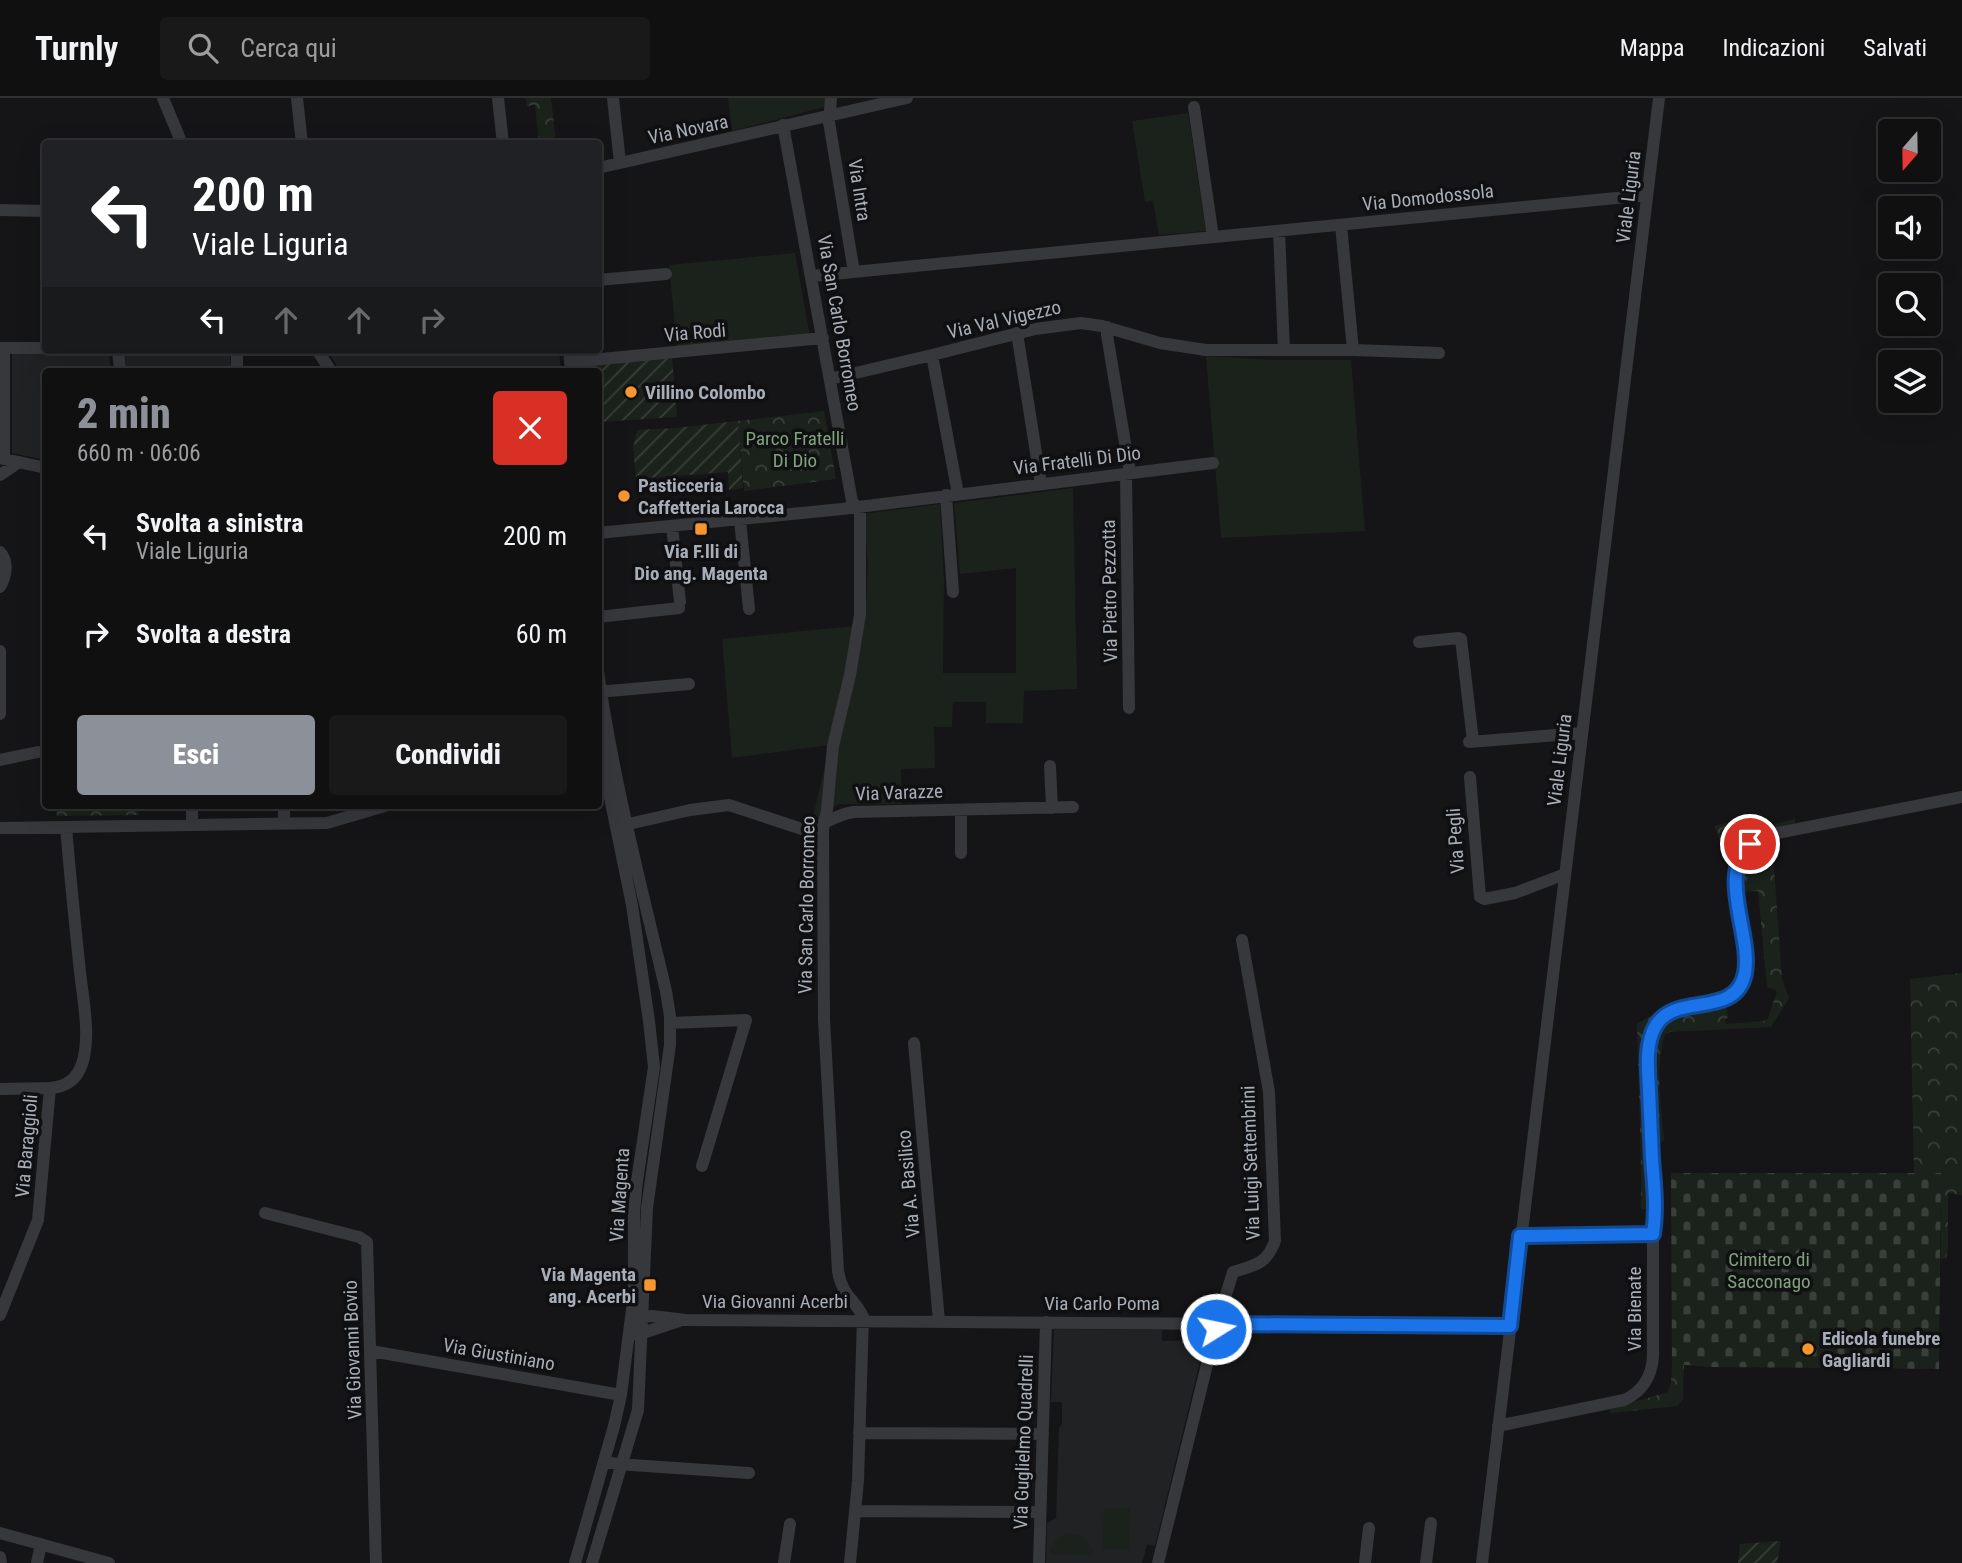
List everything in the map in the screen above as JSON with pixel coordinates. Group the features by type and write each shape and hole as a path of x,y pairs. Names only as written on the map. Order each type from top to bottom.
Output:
{"street":[{"path":"163,98 180,140"},
{"path":"297,98 302,140"},
{"path":"498,98 503,140"},
{"path":"613,98 620,163"},
{"name":"Via Intra","path":"831,98 830,123 854,272"},
{"name":"Via Novara","path":"602,167 907,98"},
{"name":"Viale Liguria","path":"1498,1426 1659,98"},
{"path":"1195,107 1213,237"},
{"name":"Via San Carlo Borromeo","path":"783,125 852,501 860,512 860,615 850,675 833,746 823,830 824,1019 838,1271 843,1289 861,1313 863,1321"},
{"name":"Via Domodossola","path":"812,276 1647,195"},
{"path":"0,210 42,211"},
{"path":"1341,225 1353,350"},
{"path":"1279,231 1284,350"},
{"path":"602,280 666,274"},
{"name":"Via Val Vigezzo","path":"830,379 1017,333 1072,323 1093,324 1154,342 1206,350 1439,353"},
{"name":"Via Pietro Pezzotta","path":"1107,327 1128,473 1129,708"},
{"path":"1017,333 1041,484"},
{"name":"Via Rodi","path":"570,361 823,338"},
{"path":"42,348 2,348 2,459 42,467"},
{"path":"932,355 952,495 953,592"},
{"path":"0,475 19,463"},
{"name":"Via Fratelli Di Dio","path":"602,533 740,520 1213,463"},
{"path":"740,520 749,609"},
{"path":"602,616 680,605 672,526"},
{"path":"0,552 5,560 5,578 0,587"},
{"path":"1419,642 1461,639 1471,742 1582,733"},
{"path":"0,651 0,714"},
{"path":"602,692 689,684"},
{"name":"Via Magenta","path":"575,1563 604,1461 635,1333 635,1202 670,1023 667,997 605,760 602,719"},
{"path":"0,760 38,752"},
{"path":"1051,766 1052,808"},
{"name":"Via Pegli","path":"1470,777 1480,897 1484,899 1515,893 1565,874"},
{"name":"Via Bienate","path":"1498,1426 1619,1401 1631,1396 1643,1386 1650,1374 1653,1356 1653,1234 1656,1208 1648,1067 1650,1041 1656,1024 1667,1013 1679,1008 1722,1000 1733,994 1741,985 1746,967 1736,877 1745,849 1765,836 1962,797"},
{"name":"Via Varazze","path":"622,825 691,810 732,805 800,829 811,829 837,816 854,812 1073,807"},
{"path":"192,809 192,824"},
{"path":"284,809 284,823"},
{"path":"0,828 332,822 375,809"},
{"name":"Via Varazze","path":"961,810 961,853"},
{"name":"Via Magenta","path":"622,825 653,1056 660,1074"},
{"name":"Via Baraggioli","path":"0,1314 38,1220 50,1087 62,1086 75,1077 86,1047 66,827"},
{"name":"Via Luigi Settembrini","path":"1158,1563 1217,1324 1233,1272 1262,1263 1268,1257 1275,1241 1269,1092 1242,940"},
{"path":"670,1023 746,1020 702,1166"},
{"name":"Via A. Basilico","path":"914,1044 939,1321"},
{"path":"0,1089 50,1087"},
{"name":"Via Giovanni Bovio","path":"265,1213 366,1240 368,1245 376,1563"},
{"path":"1520,1236 1653,1234"},
{"path":"637,1318 652,1315 686,1320"},
{"path":"635,1333 686,1320"},
{"name":"Via Giovanni Acerbi","path":"686,1320 863,1321"},
{"path":"849,1563 856,1511 863,1321"},
{"name":"Via Carlo Poma","path":"863,1321 1510,1326"},
{"name":"Via Guglielmo Quadrelli","path":"1038,1563 1046,1322"},
{"name":"Via Magenta","path":"592,1563 638,1410 635,1333"},
{"name":"Via Giustiniano","path":"371,1351 621,1395"},
{"path":"1482,1563 1498,1426"},
{"path":"859,1433 1043,1434"},
{"path":"604,1461 749,1473"},
{"path":"856,1511 1040,1512"},
{"path":"1426,1563 1431,1523"},
{"path":"784,1563 790,1524"},
{"path":"1365,1563 1369,1528"},
{"path":"0,1533 109,1563"},
{"path":"37,1563 41,1545"},
{"path":"0,1557 1,1563"}],"shaded area":[{"path":"12,354 109,354 111,368 42,368 42,459 12,453"},
{"path":"329,354 559,354 561,368 338,368"},
{"path":"125,355 230,356 231,368 126,368"},
{"path":"1054,1329 1162,1330 1162,1341 1200,1341 1204,1345 1155,1546 1147,1545 1142,1563 1046,1563 1047,1523 1056,1518 1059,1428 1062,1424 1062,1402 1051,1402"}],"green space":[{"path":"526,98 551,98 556,140 539,140 535,105 527,106"},
{"path":"728,98 827,98 828,106 732,131"},
{"path":"1188,113 1206,231 1159,235 1153,201 1145,202 1132,121"},
{"path":"795,253 810,336 677,348 669,265"},
{"path":"1206,356 1272,360 1351,360 1365,531 1221,538"},
{"path":"672,358 677,417 602,422 602,368 579,366"},
{"name":"Parco Fratelli Di Dio","path":"824,411 836,479 744,491 738,421"},
{"path":"738,421 743,488 729,490 728,472 636,479 633,448 637,430"},
{"path":"1073,488 1077,689 1024,691 1023,723 986,723 986,702 953,702 952,727 934,727 935,768 901,769 902,804 840,804 811,825 830,745 732,758 722,639 865,625 868,565 864,514 940,504 944,579 943,673 1016,673 1016,568 960,574 954,503"},
{"path":"56,809 139,809 139,815 57,816"},
{"path":"1795,819 1795,826 1764,832 1733,864 1727,865 1715,826 1742,822 1757,828"},
{"path":"1772,839 1782,979 1789,998 1771,1027 1665,1034 1659,1073 1664,1141 1656,1144 1654,1069 1658,1028 1673,1015 1722,1006 1727,1008 1728,1017 1724,1021 1727,1024 1764,1021 1768,1018 1777,992 1767,987 1758,891 1742,892 1741,880 1750,849"},
{"path":"1962,973 1962,1195 1948,1193 1948,1251 1946,1258 1941,1259 1941,1174 1914,1173 1910,979"},
{"path":"1670,1005 1646,1050 1649,1210 1641,1209 1637,1024"},
{"name":"Cimitero di Sacconago","path":"1671,1173 1941,1173 1939,1369 1712,1367 1672,1364"},
{"path":"1672,1364 1684,1364 1683,1398 1678,1406 1610,1413 1611,1409 1668,1392"},
{"path":"1104,1508 1130,1508 1129,1549 1103,1549"},
{"path":"1069,1533 1086,1540 1093,1555 1050,1554 1056,1540"},
{"path":"1781,1541 1777,1563 1738,1563 1740,1544"}],"place":[{"name":"Villino Colombo","path":"631,392"},
{"name":"Pasticceria Caffetteria Larocca","path":"624,496"},
{"name":"Via F.lli di Dio ang. Magenta","path":"701,529"},
{"name":"Via Magenta ang. Acerbi","path":"650,1285"},
{"name":"Edicola funebre Gagliardi","path":"1808,1349"}],"route":[{"path":"1216,1329 1217,1324 1510,1326 1520,1236 1653,1234 1656,1208 1648,1067 1650,1041 1656,1024 1667,1013 1674,1009 1722,1000 1739,989 1746,967 1736,877 1740,858 1750,844"}]}
